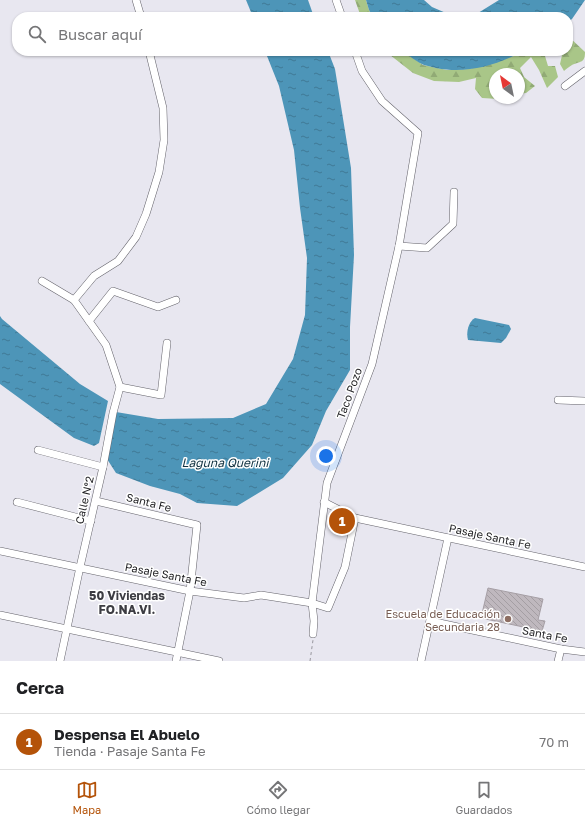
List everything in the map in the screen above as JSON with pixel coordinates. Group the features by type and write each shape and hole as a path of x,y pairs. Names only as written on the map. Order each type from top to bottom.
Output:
{"street":[{"path":"136,0 140,12"},
{"path":"336,0 340,12"},
{"path":"74,300 94,276 118,260 136,238 146,214 159,172 164,140 163,108 150,56"},
{"name":"Taco Pozo","path":"313,634 314,621 312,603 327,484 372,364 399,246 418,133 382,101 362,71 357,56"},
{"path":"565,86 585,71"},
{"path":"399,246 427,248 453,224 454,192"},
{"path":"42,281 74,300 106,345 120,387 161,395 167,343"},
{"path":"89,321 113,291 158,308 176,300"},
{"name":"Calle N°2","path":"60,661 96,501 113,413 120,387"},
{"path":"558,400 585,401"},
{"path":"38,450 103,467"},
{"name":"Santa Fe","path":"96,501 197,525 190,591"},
{"path":"17,502 91,521"},
{"name":"Pasaje Santa Fe","path":"324,502 356,518 585,567"},
{"name":"Pasaje Santa Fe","path":"0,551 190,591 244,598 261,595 312,603 328,608 345,567 356,518"},
{"path":"421,661 448,538"},
{"path":"176,661 190,591"},
{"path":"0,615 219,661"},
{"name":"Santa Fe","path":"430,621 561,649 585,652"},
{"path":"558,661 561,649"}],"path":[{"path":"310,661 313,634"}],"green space":[{"path":"355,0 366,0 370,12 359,12"},
{"path":"573,41 585,52 585,56 582,61 572,65 564,71 560,64 562,56 573,56"},
{"path":"391,56 410,56 423,65 447,70 469,69 514,56 545,56 548,66 555,66 558,77 547,88 531,57 520,68 489,68 489,98 482,98 475,89 476,78 459,82 434,81 413,73"},
{"path":"525,78 535,86 525,93"}],"water":[{"path":"246,0 308,0 312,12 251,12"},
{"path":"366,0 424,0 432,7 444,12 370,12"},
{"path":"499,0 585,0 573,18 573,12 480,12"},
{"name":"Laguna Querini","path":"267,56 330,56 335,69 351,168 354,255 350,327 350,370 326,411 312,445 283,478 237,506 197,503 180,494 150,486 116,473 107,459 116,412 158,419 233,418 266,404 293,359 305,315 307,258 294,150 279,86"},
{"path":"409,56 513,56 492,65 458,70 436,68 424,65"},
{"path":"0,316 80,384 108,401 99,443 94,446 74,438 0,384"},
{"path":"475,318 509,325 511,329 501,343 468,340 468,328"}],"building":[{"path":"488,588 543,599 538,620 545,621 542,631 481,618"}],"place":[{"name":"Despensa El Abuelo","path":"342,521"},
{"name":"Escuela de Educación Secundaria 28","path":"508,619"}],"district":[{"name":"50 Viviendas FO.NA.VI.","path":"127,602"}]}
